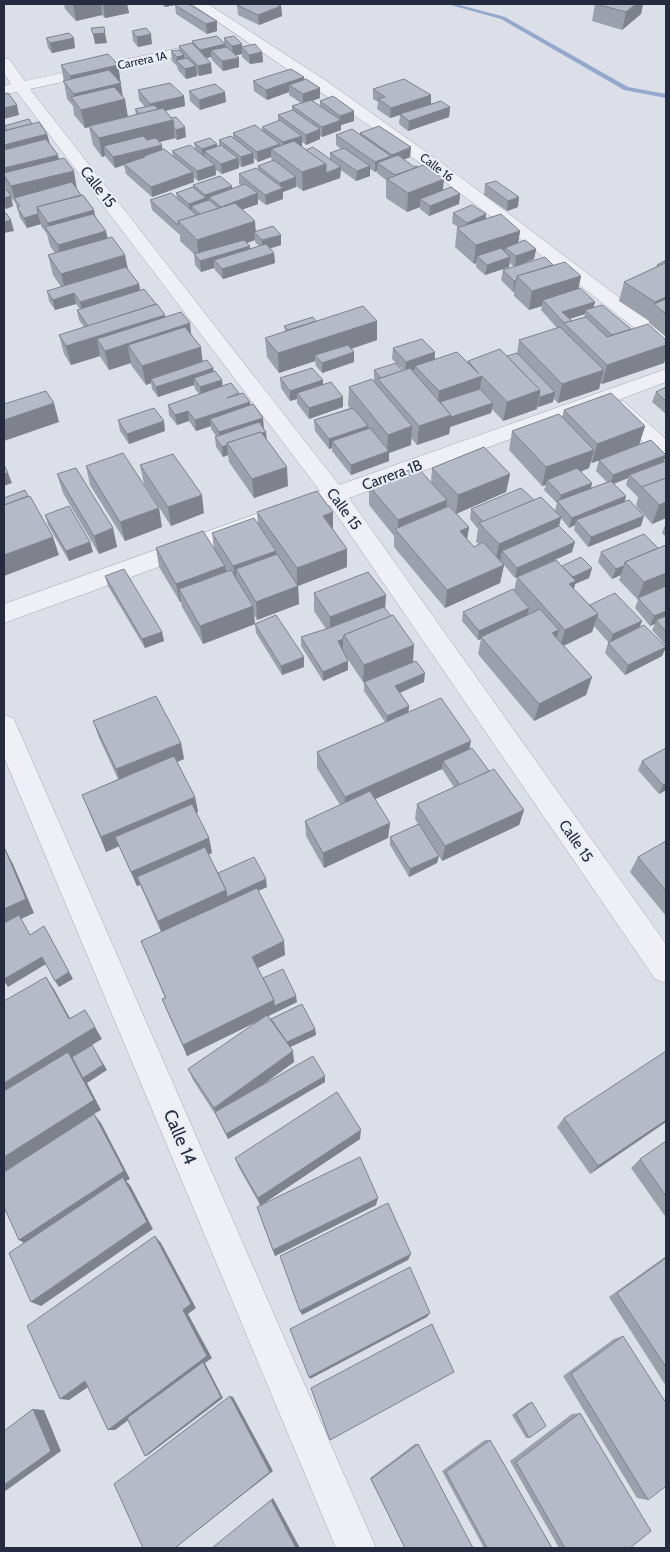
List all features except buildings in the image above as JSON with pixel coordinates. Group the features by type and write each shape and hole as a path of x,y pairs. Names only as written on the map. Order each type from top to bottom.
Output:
{"street":[{"name":"Calle 16","path":"199,4 251,36 379,124 666,342"},
{"name":"Carrera 1A","path":"12,89 251,36"},
{"name":"Calle 15","path":"4,62 12,89 335,495 666,969"},
{"name":"Carrera 1B","path":"4,614 666,375"},
{"path":"606,396 666,451"},
{"name":"Calle 14","path":"4,726 356,1548"}],"waterway":[{"path":"450,4 503,18 626,89 666,96"}]}
